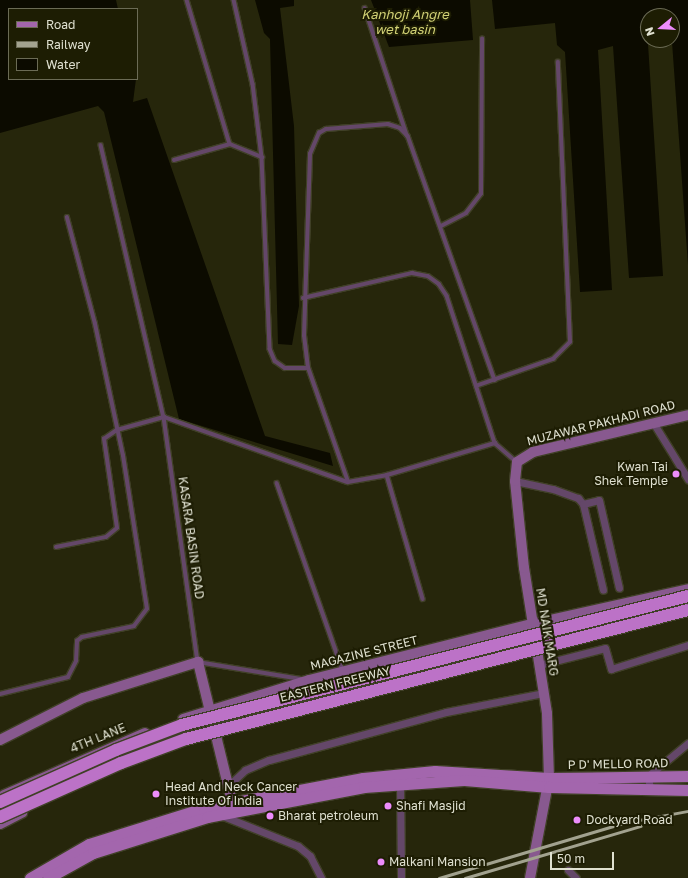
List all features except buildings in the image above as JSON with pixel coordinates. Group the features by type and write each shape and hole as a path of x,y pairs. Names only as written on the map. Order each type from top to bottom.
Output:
{"highway":[{"name":"EASTERN FREEWAY","path":"0,802 116,750 182,725 688,596"},
{"name":"EASTERN FREEWAY","path":"0,821 114,766 186,739 688,610"}],"main road":[{"path":"30,878 89,844 233,806 399,773 464,771 549,783"},
{"name":"P D' MELLO ROAD","path":"549,783 648,776 688,776"},
{"path":"233,806 400,782 464,780 549,783"},
{"name":"P D' MELLO ROAD","path":"549,783 688,790"},
{"path":"48,878 93,853 216,810"}],"street":[{"name":"MUZAWAR PAKHADI ROAD","path":"515,481 518,462 533,452 688,415"},
{"path":"654,424 688,479"},
{"path":"515,481 553,489 578,498 583,504 603,590"},
{"name":"MD NAIK MARG","path":"515,481 532,624 544,693 549,783"},
{"path":"583,504 598,500 619,588"},
{"path":"532,624 688,589"},
{"path":"0,821 57,795 147,758 216,736 688,616"},
{"name":"MAGAZINE STREET","path":"309,680 532,624"},
{"path":"539,665 605,648 611,669 688,645"},
{"path":"198,662 209,711 229,784 233,806"},
{"name":"MAGAZINE STREET","path":"0,740 83,698 198,662"},
{"name":"4TH LANE","path":"0,797 111,745 209,711 309,680"},
{"path":"229,784 245,770 269,760 446,712 544,693"},
{"path":"650,789 648,776 688,743"},
{"path":"400,782 401,878"},
{"path":"530,878 549,783"},
{"path":"216,810 298,846 310,856 321,878"},
{"path":"568,870 576,878"}],"lane":[{"path":"187,0 230,144"},
{"path":"234,0 253,84 262,157 270,349 275,361 285,368 308,368"},
{"path":"365,8 408,136 495,380"},
{"path":"441,226 466,213 481,194 482,39"},
{"path":"476,386 553,359 570,342 558,62"},
{"path":"348,482 308,368 303,298 310,154 319,133 326,129 388,124 400,128 408,136"},
{"path":"174,160 230,144 262,157"},
{"name":"KASARA BASIN ROAD","path":"101,145 164,417 198,662"},
{"path":"0,694 68,678 76,661 77,641 82,637 134,626 144,618 146,596 117,430 95,324 67,218"},
{"path":"303,298 412,273 428,276 447,296 495,444 518,462"},
{"path":"56,547 106,536 117,528 103,443 108,434 117,430 164,417 348,482 388,475 495,444"},
{"path":"388,475 423,598"},
{"path":"277,483 343,671"},
{"name":"MAGAZINE STREET","path":"198,662 309,680"}],"water":[{"path":"0,0 116,0 118,8 8,8 8,80 136,80 133,102 147,98 265,436 330,453 333,466 179,419 104,112 98,106 0,133"},
{"path":"255,0 294,0 294,6 280,8 294,126 299,306 292,345 278,344 270,39 264,33"},
{"name":"Kanhoji Angre wet basin","path":"371,0 470,0 473,40 389,47"},
{"path":"492,0 688,0 688,265 672,48 680,48 680,8 640,8 640,48 648,48 663,276 629,278 613,46 598,50 612,290 580,292 565,52 557,45 555,23 495,29"}],"railway":[{"path":"439,878 623,823 688,811"},
{"path":"465,878 640,826"}],"place":[{"name":"Kwan Tai Shek Temple","path":"676,474"},
{"name":"Head And Neck Cancer Institute Of India","path":"156,794"},
{"name":"Shafi Masjid","path":"388,806"},
{"name":"Bharat petroleum","path":"270,816"},
{"name":"Dockyard Road","path":"577,820"},
{"name":"Malkani Mansion","path":"381,862"}]}
